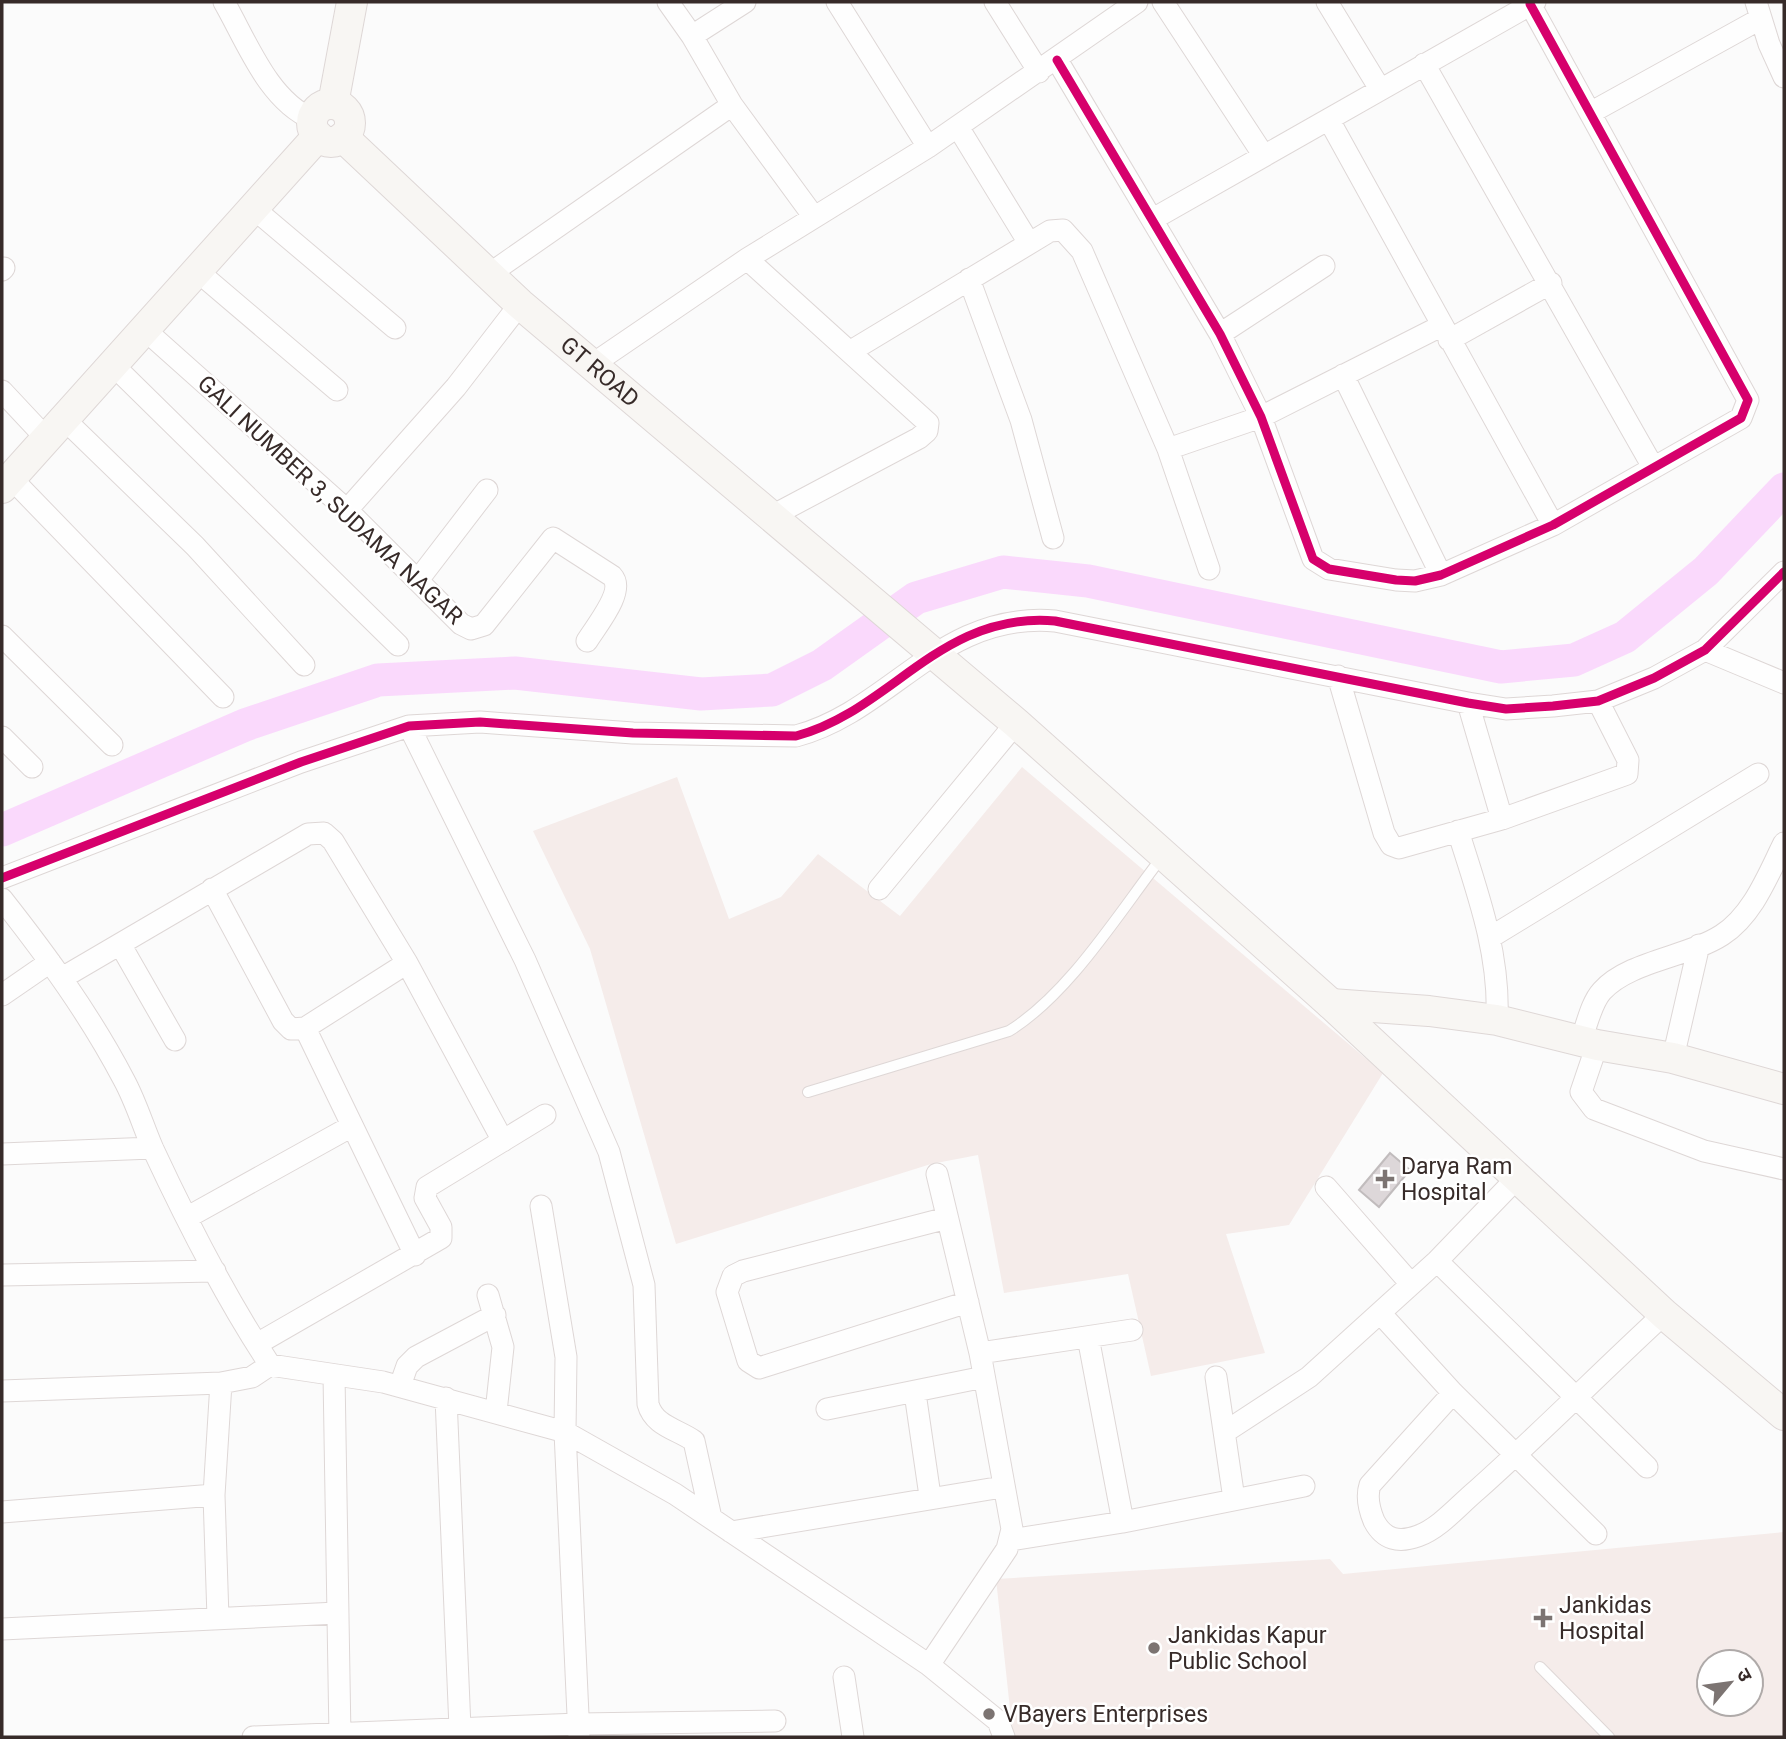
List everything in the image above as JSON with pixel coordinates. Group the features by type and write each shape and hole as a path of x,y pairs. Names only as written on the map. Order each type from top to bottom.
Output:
{"main road":[{"path":"6,483 326,124 352,2"},
{"name":"GT ROAD","path":"326,124 520,303 1016,723 1331,1004 1664,1314 1784,1415"},
{"path":"1331,1004 1429,1011 1497,1020 1673,1058 1784,1089"}],"street":[{"path":"224,2 266,76 290,108 326,124"},
{"path":"668,2 692,36 732,105 814,217"},
{"path":"692,36 745,2"},
{"path":"838,2 928,147"},
{"path":"995,2 1048,66 1153,219 1220,334 1261,417 1317,564 1329,569 1396,580 1415,581 1441,575 1482,559 1553,525 1741,418 1748,400 1591,113 1521,5 1329,120 1153,219"},
{"path":"593,363 747,259 928,147 1138,2"},
{"path":"1163,2 1264,156"},
{"path":"1327,2 1380,89"},
{"path":"1591,113 1758,10 1784,76"},
{"path":"1424,64 1653,467"},
{"path":"488,275 732,105"},
{"path":"1329,120 1553,525"},
{"path":"958,127 1030,243"},
{"path":"253,207 395,328"},
{"path":"851,351 1056,229 1072,237 1082,251 1168,449 1209,569"},
{"path":"747,259 925,417 927,431 919,438 772,516"},
{"path":"1220,334 1324,267"},
{"path":"195,270 337,390"},
{"path":"969,279 1021,420 1053,538"},
{"path":"1168,449 1261,417 1343,375 1445,333 1550,283"},
{"path":"347,510 456,387 520,303"},
{"name":"GALI NUMBER 3, SUDAMA NAGAR","path":"144,328 347,510 461,624 477,628 484,625 549,540 558,538 616,580 616,590 587,641"},
{"path":"111,363 398,645"},
{"path":"1343,375 1441,575"},
{"path":"2,391 54,428 195,546 304,665"},
{"path":"6,483 223,697"},
{"path":"418,580 487,490"},
{"path":"2,878 278,770 409,726 480,722 634,733 796,736 818,731 841,719 926,647 1027,619 1055,621 1506,709 1598,701 1654,678 1705,650 1784,572"},
{"path":"2,636 112,745"},
{"path":"1705,650 1784,683"},
{"path":"1338,676 1386,841 1399,848 1502,819 1627,774 1628,760 1598,701"},
{"path":"1468,703 1502,819"},
{"path":"878,889 1016,723"},
{"path":"409,726 525,960 609,1152 644,1285 648,1404 651,1415 658,1422 694,1441 711,1518"},
{"path":"2,737 32,767"},
{"path":"1491,937 1758,774"},
{"path":"1458,831 1491,937 1499,987 1497,1020"},
{"path":"2,995 120,944 308,834 324,833 333,841 407,963 503,1141"},
{"path":"1784,843 1748,911 1724,934 1612,982 1596,999 1581,1092 1594,1109 1704,1151 1784,1169"},
{"path":"212,890 283,1021 291,1029 305,1028 407,963"},
{"path":"2,899 56,970 126,1083 152,1147 215,1271 270,1364"},
{"path":"120,944 175,1040"},
{"path":"1673,1058 1699,945"},
{"path":"305,1028 415,1255"},
{"path":"257,1344 441,1238 442,1233 425,1198 428,1187 545,1115"},
{"path":"188,1217 352,1126"},
{"path":"4,1149 152,1147"},
{"path":"929,1665 1011,1540 980,1353 937,1174"},
{"path":"1225,1432 1295,1388 1381,1314 1437,1261 1516,1179"},
{"path":"1326,1187 1412,1284"},
{"path":"541,1206 564,1330 565,1432 579,1731"},
{"path":"947,1218 743,1270 733,1276 727,1292 748,1361 759,1368 968,1302"},
{"path":"1437,1261 1647,1467"},
{"path":"2,1275 215,1271"},
{"path":"400,1386 407,1366 416,1357 491,1305 503,1354 496,1412"},
{"path":"1381,1314 1453,1393 1596,1534"},
{"path":"1453,1393 1370,1485 1367,1493 1369,1504 1379,1530 1389,1538 1401,1540 1421,1535 1436,1526 1516,1455 1664,1314"},
{"path":"980,1353 1132,1330"},
{"path":"1088,1337 1123,1522"},
{"path":"2,1391 221,1384 252,1377 270,1364 400,1386 565,1432 675,1493 929,1665 998,1721 1004,1737"},
{"path":"334,1375 340,1735"},
{"path":"827,1409 984,1377"},
{"path":"1216,1377 1234,1499"},
{"path":"218,1618 214,1495 221,1384"},
{"path":"915,1393 930,1496"},
{"path":"446,1398 456,1731"},
{"path":"1011,1540 1123,1522 1304,1486"},
{"path":"731,1532 930,1496 1002,1487"},
{"path":"2,1513 214,1495"},
{"path":"2,1629 337,1613"},
{"path":"845,1677 853,1737"},
{"path":"253,1737 456,1731 686,1731 775,1721"}],"lane":[{"path":"808,1092 1009,1031 1027,1020 1056,993 1164,855"},
{"path":"1540,1667 1609,1737"}],"shaded area":[{"path":"1022,767 1383,1073 1289,1225 1226,1234 1265,1353 1151,1376 1128,1274 1004,1293 978,1155 931,1164 676,1244 590,949 533,831 677,777 729,919 781,897 818,854 900,916"},
{"name":"Jankidas Hospital","path":"1784,1532 1784,1737 1013,1737 996,1579 1330,1559 1343,1574"}],"building":[{"path":"1390,1153 1410,1170 1379,1207 1359,1190"}],"waterway":[{"path":"2,830 245,725 378,680 515,673 701,694 772,690 822,665 916,598 1003,572 1088,581 1501,667 1574,660 1625,637 1706,571 1784,489"}],"cycle path":[{"path":"1057,60 1220,334 1261,417 1313,559 1329,569 1415,581 1441,575 1553,525 1741,418 1748,400 1530,4"},
{"path":"2,878 301,762 409,726 480,722 633,733 796,736 830,723 861,706 948,646 980,631 1015,622 1055,621 1506,709 1598,701 1654,678 1705,650 1784,572"}],"place":[{"name":"Darya Ram Hospital","path":"1385,1179"},
{"name":"Jankidas Hospital","path":"1543,1618"},
{"name":"Jankidas Kapur Public School","path":"1154,1648"},
{"name":"VBayers Enterprises","path":"989,1714"}]}
